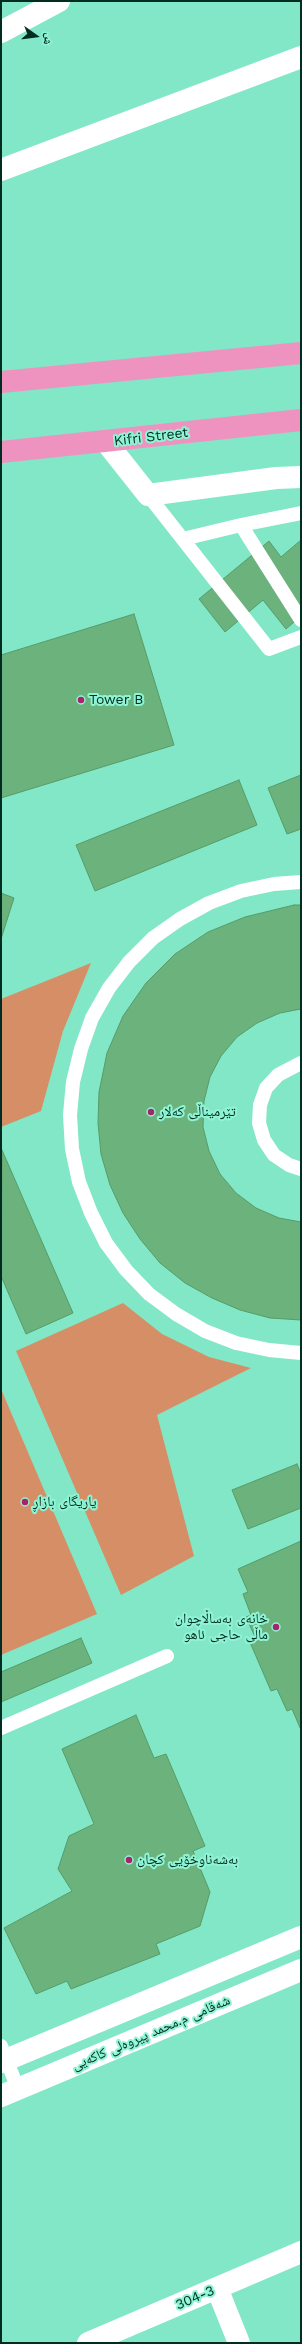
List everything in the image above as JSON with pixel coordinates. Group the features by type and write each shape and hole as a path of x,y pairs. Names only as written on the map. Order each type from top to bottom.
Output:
{"highway":[{"path":"1,382 301,353"},
{"name":"Kifri Street","path":"1,452 301,420"}],"street":[{"path":"1,32 59,1"},
{"path":"1,170 301,57"},
{"path":"106,442 148,495 276,478 301,477"},
{"path":"3,2056 301,1937"},
{"name":"شەقامی م.محمد پیروەلی کاکەیی","path":"10,2093 301,1970"},
{"name":"304-3","path":"88,2343 301,2252"},
{"path":"217,2288 239,2343"}],"lane":[{"path":"148,495 269,650 301,638"},
{"path":"183,539 301,513"},
{"path":"241,525 301,620"},
{"path":"301,882 274,884 241,891 209,903 180,918 153,938 129,962 109,988 92,1018 81,1049 73,1082 70,1116 72,1149 79,1182 88,1207 106,1243 126,1270 149,1294 176,1314 205,1330 236,1343 269,1350 301,1353"},
{"path":"301,1063 278,1075 266,1088 260,1105 259,1123 264,1140 274,1155 289,1165 301,1169"},
{"path":"1,1728 167,1656"},
{"path":"3,2056 10,2093"}],"shaded area":[{"path":"91,963 63,1031 41,1111 1,1127 1,999"},
{"path":"123,1303 162,1334 209,1357 251,1368 157,1415 194,1556 121,1595 16,1351"},
{"name":"یاریگای بازاڕ","path":"1,1389 97,1614 1,1655"}],"building":[{"path":"301,540 301,616 286,629 263,600 225,632 199,599 269,541 281,557"},
{"name":"Tower B","path":"134,614 174,745 1,798 1,655"},
{"path":"301,775 301,829 287,834 268,788"},
{"path":"239,780 257,825 95,891 76,845"},
{"path":"1,893 14,898 1,939"},
{"name":"تێرمیناڵی کەلار","path":"294,905 301,905 301,1009 280,1013 257,1023 237,1037 221,1056 210,1077 204,1101 203,1127 209,1151 220,1174 236,1193 256,1208 279,1218 301,1222 301,1320 270,1318 240,1310 212,1298 185,1283 160,1263 140,1239 123,1213 110,1185 101,1154 98,1123 99,1092 107,1053 123,1016 146,983 175,954 208,932 245,917"},
{"path":"2,1150 73,1313 26,1334 1,1276"},
{"path":"297,1464 301,1474 301,1508 248,1529 232,1490"},
{"name":"خانەی بەساڵاچوان ماڵی حاجی ئاهو","path":"301,1541 301,1730 292,1709 287,1711 277,1689 271,1691 249,1640 255,1637 246,1617 251,1615 243,1594 248,1592 238,1569"},
{"path":"81,1638 92,1663 1,1702 1,1672"},
{"name":"بەشەناوخۆیی کچان","path":"136,1715 154,1758 166,1754 205,1846 193,1851 210,1892 200,1926 156,1944 160,1954 71,1989 67,1981 36,1994 4,1928 72,1891 58,1869 69,1836 94,1824 62,1749"}],"place":[{"name":"Tower B","path":"81,700"},
{"name":"تێرمیناڵی کەلار","path":"151,1112"},
{"name":"یاریگای بازاڕ","path":"25,1502"},
{"name":"خانەی بەساڵاچوان ماڵی حاجی ئاهو","path":"276,1627"},
{"name":"بەشەناوخۆیی کچان","path":"129,1860"}]}
